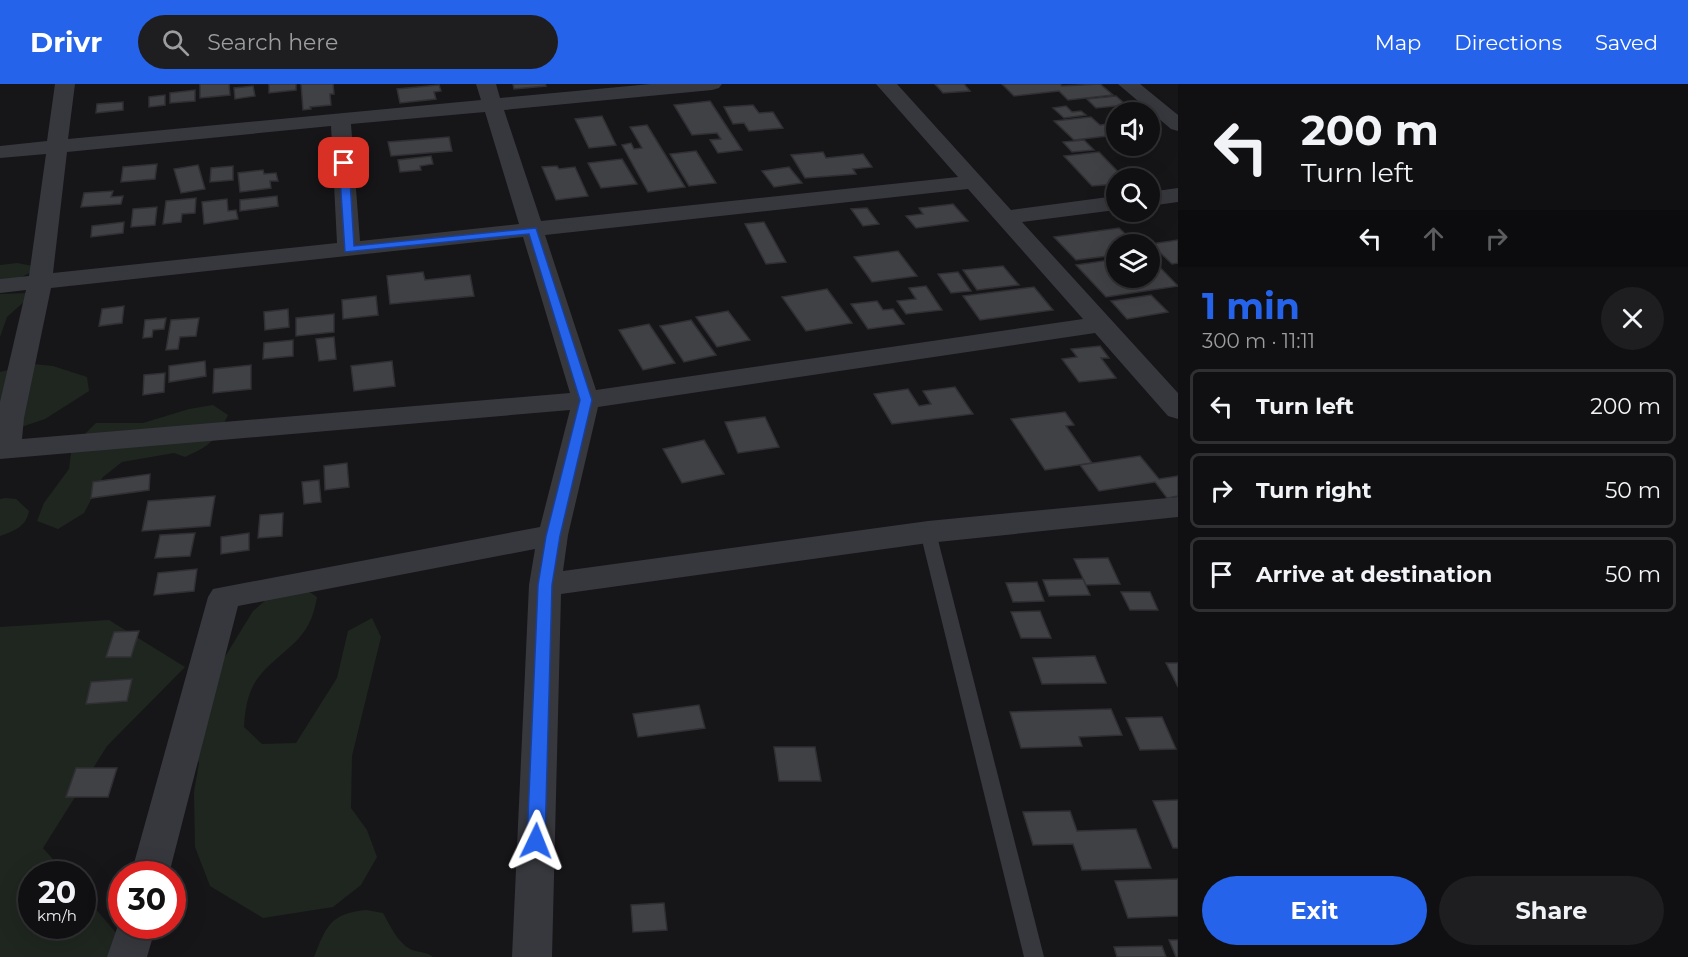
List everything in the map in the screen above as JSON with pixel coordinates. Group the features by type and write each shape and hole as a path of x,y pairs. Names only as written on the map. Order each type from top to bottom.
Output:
{"street":[{"path":"65,84 40,282 4,450 586,400 1103,324"},
{"path":"0,152 341,119 490,94 712,84"},
{"path":"886,84 1178,410"},
{"path":"1128,84 1178,125"},
{"path":"490,94 586,400 553,536 545,585 532,957"},
{"path":"341,119 349,250"},
{"path":"0,286 975,182"},
{"path":"1160,197 1178,195"},
{"path":"1006,217 1106,204"},
{"path":"545,585 928,532 1178,507"},
{"path":"153,861 224,597 553,536"},
{"path":"128,957 133,939"}],"lane":[{"path":"928,532 1034,957"}],"shaded area":[{"path":"17,263 33,266 32,272 0,284 0,265"},
{"path":"29,293 27,299 7,317 0,337 0,294"},
{"path":"33,364 53,366 87,377 89,391 45,419 0,434 0,372"},
{"path":"213,405 228,415 216,437 201,449 185,457 174,453 122,462 103,477 84,513 58,529 37,521 44,503 69,469 71,453 81,438 96,423 143,423 189,409"},
{"path":"0,499 16,499 29,511 22,525 0,536"},
{"path":"299,585 317,597 314,612 303,633 261,674 253,686 248,699 244,727 262,744 296,743 337,678 348,631 372,618 381,637 352,756 351,808 367,830 377,857 361,885 333,907 263,918 210,886 195,847 194,792 199,763 192,742 215,673 253,611 274,593"},
{"path":"109,620 185,667 107,746 43,848 54,861 18,861 18,939 96,939 96,909 108,924 108,939 115,939 112,957 0,957 0,627"},
{"path":"366,910 383,913 394,933 405,946 433,957 314,957 331,923 345,915"}],"building":[{"path":"200,84 229,84 230,95 200,98"},
{"path":"269,84 296,84 296,90 269,93"},
{"path":"301,84 333,84 334,94 330,94 331,105 303,110"},
{"path":"513,84 545,84 546,86 514,89"},
{"path":"935,84 964,84 970,91 943,93"},
{"path":"1002,84 1060,84 1062,86 1100,84 1113,95 1068,100 1059,91 1014,96"},
{"path":"439,85 441,91 434,92 436,99 400,103 397,89"},
{"path":"253,86 255,96 235,99 234,88"},
{"path":"195,90 195,101 170,103 170,93"},
{"path":"165,95 165,105 149,107 149,97"},
{"path":"1116,96 1123,102 1106,102 1106,107 1096,108 1087,99"},
{"path":"710,101 742,150 718,153 710,140 721,139 717,133 692,135 674,105"},
{"path":"123,102 123,110 96,113 97,104"},
{"path":"753,105 759,113 773,112 783,128 749,131 744,123 733,124 724,107"},
{"path":"1066,106 1072,112 1081,111 1086,115 1064,118 1053,108"},
{"path":"602,116 616,145 589,148 575,119"},
{"path":"1091,117 1100,125 1106,124 1106,136 1074,140 1054,121"},
{"path":"647,125 685,187 648,192 622,145 631,143 634,149 642,148 630,127"},
{"path":"449,137 452,151 391,156 388,142"},
{"path":"1084,140 1094,150 1072,152 1063,142"},
{"path":"696,151 716,183 689,186 670,154"},
{"path":"823,152 826,158 863,154 872,167 853,169 856,174 805,178 791,155"},
{"path":"1099,152 1114,168 1106,168 1106,185 1092,186 1064,156"},
{"path":"431,156 433,164 420,166 421,170 400,172 398,160"},
{"path":"622,159 637,184 601,188 588,163"},
{"path":"157,164 155,179 121,182 123,167"},
{"path":"198,165 205,189 181,193 174,169"},
{"path":"233,166 233,180 210,182 211,168"},
{"path":"557,166 559,169 575,167 588,196 556,200 542,167"},
{"path":"789,167 802,183 774,187 762,171"},
{"path":"263,170 264,174 276,173 278,181 270,181 271,188 240,192 238,173"},
{"path":"113,191 111,197 123,196 121,204 81,207 84,193"},
{"path":"277,196 278,206 240,211 240,200"},
{"path":"196,198 195,213 182,214 181,222 163,224 166,201"},
{"path":"227,199 228,211 236,210 238,219 204,224 202,202"},
{"path":"953,204 968,221 916,228 906,216 923,214 919,208"},
{"path":"157,207 155,225 131,227 133,209"},
{"path":"867,208 879,224 863,226 851,209"},
{"path":"124,222 123,233 91,237 92,226"},
{"path":"764,222 786,262 766,264 745,224"},
{"path":"1119,228 1125,234 1106,234 1106,256 1076,260 1054,237"},
{"path":"1178,240 1178,263 1172,264 1160,253 1160,243"},
{"path":"898,251 917,276 872,282 854,257"},
{"path":"1106,260 1106,288 1160,288 1160,267 1178,286 1106,297 1076,265"},
{"path":"1003,266 1019,285 977,290 963,270"},
{"path":"423,272 425,280 470,275 474,296 390,304 387,276"},
{"path":"958,272 971,291 951,293 938,274"},
{"path":"926,286 942,310 906,314 897,301 916,299 909,288"},
{"path":"1034,287 1053,310 980,320 963,296"},
{"path":"827,289 852,323 806,331 782,297"},
{"path":"1151,295 1168,312 1127,319 1111,301"},
{"path":"376,296 378,315 343,319 342,300"},
{"path":"877,301 883,310 893,309 904,324 868,329 851,304"},
{"path":"124,306 122,323 99,326 102,309"},
{"path":"288,309 289,327 265,330 264,312"},
{"path":"728,311 750,340 717,347 696,317"},
{"path":"334,314 334,332 296,336 296,318"},
{"path":"166,318 164,329 153,330 152,337 143,338 145,320"},
{"path":"199,318 196,336 180,337 178,349 166,350 171,320"},
{"path":"691,320 716,355 684,362 660,326"},
{"path":"649,324 675,363 643,370 619,330"},
{"path":"334,337 336,359 319,361 316,339"},
{"path":"293,340 293,356 263,359 264,343"},
{"path":"1100,346 1109,358 1101,358 1116,378 1079,382 1062,359 1077,357 1071,349"},
{"path":"205,361 206,376 169,382 169,366"},
{"path":"392,361 395,386 354,391 351,366"},
{"path":"251,365 251,389 213,393 214,369"},
{"path":"165,373 164,392 143,395 144,375"},
{"path":"955,387 973,414 892,424 874,394 908,389 919,406 931,404 923,391"},
{"path":"1065,412 1074,425 1066,426 1092,463 1045,470 1011,419"},
{"path":"765,417 779,447 738,453 725,422"},
{"path":"704,440 724,474 682,483 663,449"},
{"path":"1140,456 1159,479 1178,476 1178,496 1167,498 1155,482 1099,491 1080,465"},
{"path":"347,463 349,487 325,490 324,466"},
{"path":"150,474 149,490 91,498 93,482"},
{"path":"319,480 321,502 304,504 302,482"},
{"path":"215,496 210,526 142,531 148,501"},
{"path":"283,513 282,536 258,538 260,515"},
{"path":"195,533 190,556 155,558 160,535"},
{"path":"249,533 249,550 221,554 221,537"},
{"path":"1108,558 1120,584 1086,585 1074,559"},
{"path":"197,569 194,591 154,595 158,573"},
{"path":"1083,579 1090,595 1049,596 1043,580"},
{"path":"1037,582 1044,601 1013,602 1006,583"},
{"path":"1121,592 1150,592 1158,610 1130,610"},
{"path":"1040,611 1051,638 1021,638 1011,612"},
{"path":"139,631 131,657 106,657 114,632"},
{"path":"1095,656 1106,683 1042,684 1033,658"},
{"path":"1166,663 1178,663 1178,687"},
{"path":"132,679 127,701 86,704 91,682"},
{"path":"699,705 705,728 638,737 633,714"},
{"path":"1111,709 1122,735 1079,737 1082,746 1021,748 1010,712"},
{"path":"1162,717 1176,749 1140,750 1126,718"},
{"path":"774,747 815,747 821,781 779,781"},
{"path":"76,768 117,768 108,797 66,797"},
{"path":"1178,800 1178,848 1173,848 1153,801"},
{"path":"1070,811 1077,831 1136,829 1151,868 1082,870 1073,844 1033,845 1023,812"},
{"path":"1178,879 1178,916 1128,918 1115,881"},
{"path":"664,903 667,930 633,932 631,905"},
{"path":"1169,940 1178,940 1178,957 1176,957"},
{"path":"1162,946 1166,957 1117,957 1114,947"}],"route":[{"path":"344,163 349,250 533,230 586,400 553,536 545,585 536,841"}]}
